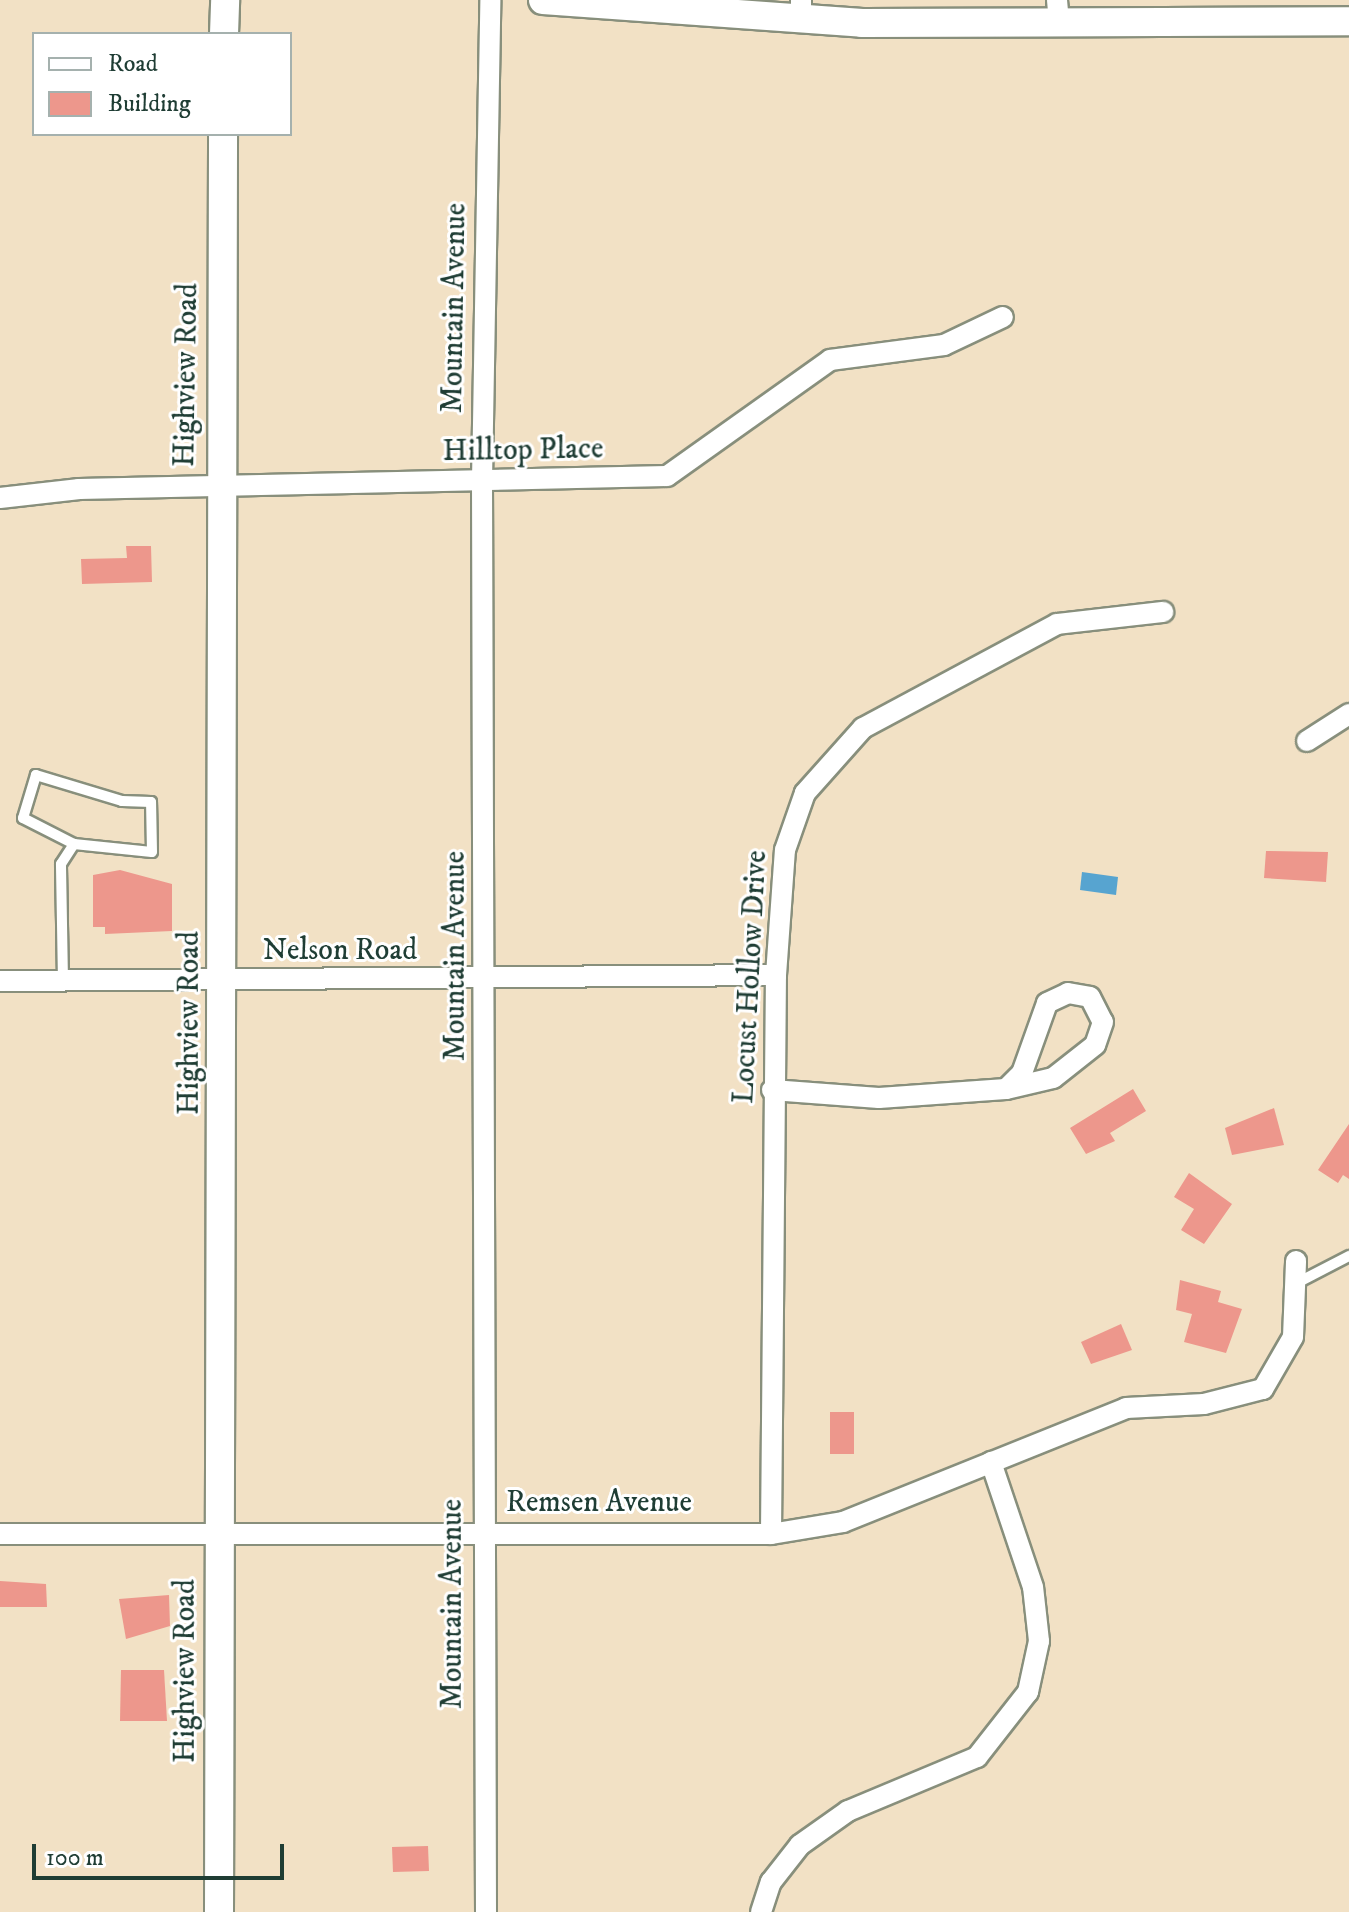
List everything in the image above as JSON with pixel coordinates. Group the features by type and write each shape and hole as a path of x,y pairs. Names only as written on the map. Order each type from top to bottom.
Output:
{"street":[{"path":"224,32 225,0"},
{"name":"Mountain Avenue","path":"486,1912 482,1533 488,980 482,481 490,0"},
{"path":"543,0 801,10 1058,12 1349,21"},
{"name":"Highview Road","path":"219,1912 225,981 219,489 223,136"},
{"name":"Hilltop Place","path":"0,498 667,476 830,360 944,345 1003,317"},
{"name":"Locust Hollow Drive","path":"771,1534 772,1090 776,975 785,850 805,793 863,728 1057,624 1163,612"},
{"path":"1307,741 1349,714"},
{"name":"Nelson Road","path":"0,981 488,980 776,975"},
{"path":"772,1090 879,1098 1006,1089 1053,1078 1095,1045 1103,1022 1090,997 1068,993 1047,1003 1022,1073 1006,1089"},
{"name":"Remsen Avenue","path":"0,1534 771,1534 843,1522 1126,1408 1204,1404 1263,1389 1293,1337 1296,1261"},
{"path":"761,1912 771,1882 800,1845 848,1811 977,1757 1028,1692 1039,1641 1033,1587 991,1462"}],"lane":[{"path":"36,775 122,801 151,802 152,852 74,844 23,818 36,775"},
{"path":"63,981 58,873 74,844"},
{"path":"1294,1285 1349,1256"}],"water":[{"path":"1082,872 1118,877 1116,895 1080,890"}],"building":[{"path":"126,546 151,546 152,582 82,584 81,559 127,558"},
{"path":"1266,851 1328,852 1326,882 1264,878"},
{"path":"120,870 172,884 172,931 105,934 105,927 93,927 93,875"},
{"path":"1133,1089 1146,1111 1110,1133 1115,1141 1086,1154 1070,1128"},
{"path":"1274,1108 1284,1145 1232,1155 1225,1128"},
{"path":"1349,1124 1349,1179 1343,1175 1338,1183 1318,1170"},
{"path":"1189,1173 1232,1204 1204,1244 1181,1230 1194,1209 1174,1197"},
{"path":"1180,1280 1221,1291 1218,1302 1242,1309 1226,1353 1184,1342 1192,1314 1176,1310"},
{"path":"1121,1324 1132,1350 1091,1364 1081,1342"},
{"path":"830,1412 854,1412 854,1454 830,1454"},
{"path":"0,1581 46,1584 47,1607 0,1607"},
{"path":"169,1595 170,1626 126,1639 119,1599"},
{"path":"121,1670 164,1670 167,1721 120,1721"},
{"path":"428,1846 429,1871 393,1872 392,1847"}]}
